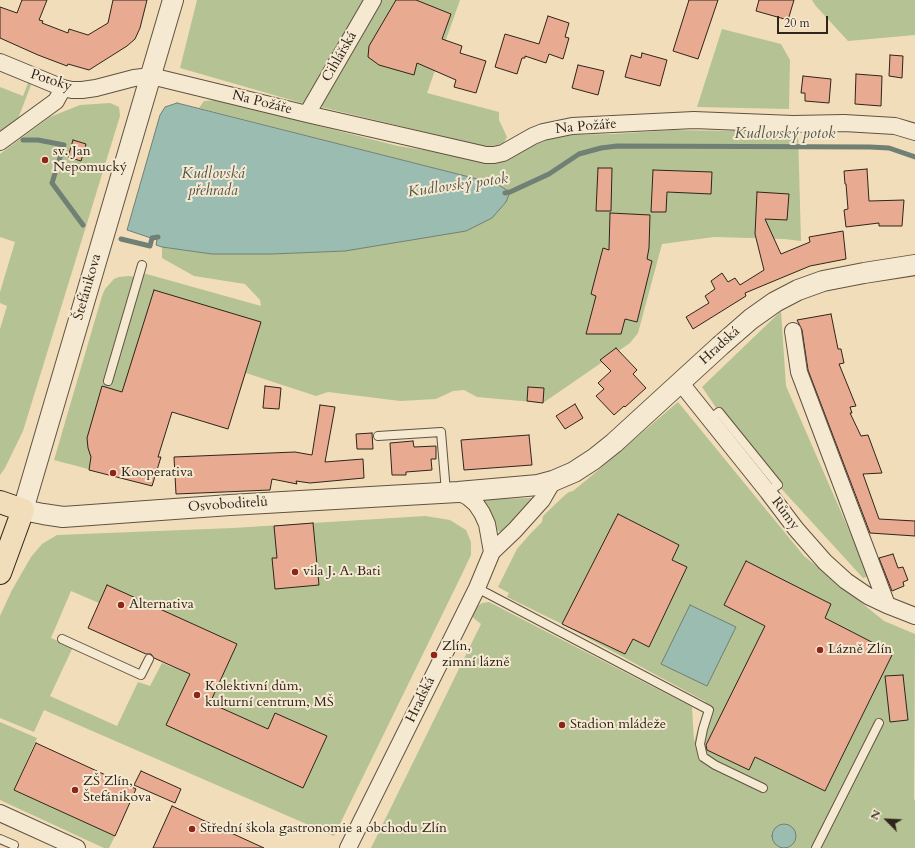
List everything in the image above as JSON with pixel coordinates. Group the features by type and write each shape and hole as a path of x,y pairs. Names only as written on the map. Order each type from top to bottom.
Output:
{"main road":[{"name":"Osvoboditelů","path":"0,502 23,510"},
{"name":"Štefánikova","path":"0,573 23,510"}],"street":[{"name":"Štefánikova","path":"23,510 173,0"},
{"name":"Cihlářská","path":"307,114 373,0"},
{"name":"Potoky","path":"0,62 63,88 82,90 134,78 151,76"},
{"name":"Na Požáře","path":"151,76 486,155 503,153 543,132 572,126 694,120 793,124 844,123 895,126 915,132"},
{"path":"0,142 56,101 63,88"},
{"name":"Hradská","path":"452,492 527,487 553,481 574,472 594,460 614,443 751,319 786,295 811,285 838,278 915,265"},
{"path":"793,331 799,372 887,605"},
{"name":"Růmy","path":"680,382 796,529 825,562 846,581 868,596 915,616"},
{"name":"Hradská","path":"348,848 477,588 492,552 515,530 542,500 553,481"},
{"path":"452,492 468,497 476,504 487,524 492,552"},
{"name":"Osvoboditelů","path":"23,510 63,517 230,505 452,492"},
{"path":"0,812 78,848"}],"lane":[{"path":"108,381 142,265"},
{"path":"378,436 441,432 452,492"},
{"path":"477,588 709,710 700,744 703,757 715,765 763,788"},
{"path":"62,639 141,674 149,659"},
{"path":"816,848 879,723"},
{"path":"0,839 14,846"}],"green space":[{"path":"197,0 367,0 305,104 180,68"},
{"path":"379,0 460,0 427,93 499,112 499,120 507,137 503,144 487,147 321,107 323,94"},
{"path":"812,0 915,0 915,35 848,41"},
{"path":"722,29 781,44 790,60 789,109 697,107"},
{"path":"28,83 31,85 14,129 0,134 0,87 23,96"},
{"path":"217,100 398,146 495,161 559,135 613,134 673,130 798,132 801,241 784,239 714,237 662,244 638,333 630,343 543,403 477,397 464,390 453,391 436,399 400,401 328,392 316,396 246,373 228,429 172,412 153,473 156,474 152,486 54,460 102,296 105,289 114,279 129,276 141,278 143,273 261,306 260,300 245,284 194,276 162,258 162,247 212,254 272,254 345,251 466,231 510,192 497,184 199,108 204,101"},
{"path":"110,103 119,107 120,116 23,431 0,475 0,329 7,306 0,303 0,292 15,242 0,237 0,154 50,117 80,105"},
{"path":"781,311 786,386 869,576 863,578 778,485 719,412 702,387"},
{"path":"678,402 804,556 884,621 915,634 915,848 371,848 481,624 471,616 476,607 482,603 489,602 692,707 694,742 706,702 562,624 507,597 509,593 498,587 517,549 542,522 543,516 565,495 573,491"},
{"path":"532,498 533,503 506,530 500,532 494,528 483,504 483,499"},
{"path":"425,516 450,520 466,530 471,542 471,555 334,836 44,710 34,732 0,718 0,616 12,590 31,557 42,544 57,535 233,528","holes":["107,586 236,644 190,674 162,663 150,686 138,682 117,726 50,696 73,647 51,638 71,591 99,603"]},
{"path":"0,722 37,738 14,790 115,836 109,848 104,848 0,800"}],"water":[{"name":"Kudlovská přehrada","path":"177,103 497,184 510,192 506,202 492,218 466,231 345,251 272,254 212,254 162,247 156,245 157,240 127,230 160,115 165,107"},
{"path":"690,605 736,627 707,686 661,664"},
{"path":"784,824 789,825 795,831 795,841 789,847 784,848 779,847 773,841 772,836 773,831 779,825"}],"building":[{"path":"22,0 47,0 39,20 43,21 42,23 68,33 69,29 88,35 108,23 113,0 147,0 140,28 135,39 127,46 89,70 68,64 67,66 0,38 0,7 17,13"},
{"path":"396,0 416,0 451,14 442,39 462,46 460,53 486,61 476,93 454,87 456,80 417,63 414,75 379,65 368,57 369,46"},
{"path":"689,0 718,0 698,59 673,51"},
{"path":"759,0 794,0 788,20 756,11"},
{"path":"548,16 569,23 565,37 569,38 563,59 549,54 546,63 525,56 525,58 522,58 517,74 495,67 505,34 539,44"},
{"path":"642,53 667,60 660,86 625,77 631,55 641,58"},
{"path":"890,55 903,56 902,78 889,76"},
{"path":"578,65 604,71 598,95 572,88"},
{"path":"856,74 882,76 881,106 855,104"},
{"path":"803,76 831,79 829,103 805,101 805,93 801,93"},
{"path":"73,140 86,144 81,161 68,157"},
{"path":"598,168 612,168 611,211 596,211"},
{"path":"867,169 869,201 904,200 902,226 879,226 879,223 846,227 844,210 848,209 844,171"},
{"path":"653,170 712,172 711,194 667,192 666,212 651,212"},
{"path":"757,192 789,194 787,220 765,219 781,254 810,242 809,237 843,231 846,259 810,266 745,293 746,296 693,329 686,317 709,303 705,296 715,289 711,281 722,273 728,282 735,278 740,285 764,270 755,234"},
{"path":"610,213 650,215 649,248 647,259 652,261 637,322 625,319 621,334 586,334 596,296 591,294 603,248 609,250"},
{"path":"154,290 261,322 228,429 172,412 158,457 161,457 152,486 89,470 91,457 87,438 102,386 122,392"},
{"path":"831,314 838,349 841,349 844,363 839,364 856,406 850,407 852,413 850,413 861,436 868,435 882,473 863,474 879,519 915,521 915,536 870,533 808,370 802,330 797,320"},
{"path":"616,348 637,370 633,374 646,388 614,415 596,396 604,389 598,383 611,371 600,360"},
{"path":"265,386 281,388 279,409 263,408"},
{"path":"528,387 544,388 543,403 527,401"},
{"path":"575,404 583,418 565,429 556,416"},
{"path":"320,405 335,407 325,462 363,459 364,478 310,483 296,481 297,484 272,479 270,490 176,494 174,457 295,452 312,455"},
{"path":"372,433 373,449 357,449 356,434"},
{"path":"529,435 532,465 464,470 461,440"},
{"path":"413,441 414,447 436,446 436,459 431,459 432,470 406,472 406,475 392,475 390,443"},
{"path":"618,514 679,545 672,560 687,567 649,647 633,639 625,654 562,624"},
{"path":"313,523 319,585 275,589 272,558 277,558 274,526"},
{"path":"893,554 898,568 903,567 908,580 903,582 904,586 892,591 879,558"},
{"name":"Lázně Zlín","path":"746,561 831,604 825,618 893,653 825,791 755,757 749,770 707,750 706,745 765,626 724,605"},
{"name":"Kolektivní dům, kulturní centrum, MŠ","path":"107,585 237,644 210,703 268,729 275,713 327,736 303,788 166,725 190,674 154,658 151,654 146,654 88,628"},
{"path":"903,675 908,720 890,722 885,676"},
{"name":"ZŠ Zlín, Štefánikova","path":"36,743 136,789 115,836 14,790"},
{"path":"141,771 181,789 175,803 134,785"},
{"name":"Střední škola gastronomie a obchodu Zlín","path":"172,806 264,848 153,848"}],"waterway":[{"name":"Kudlovský potok","path":"23,140 38,140 64,145 52,183 83,225"},
{"name":"Kudlovský potok","path":"505,193 549,174 579,154 601,148 617,146 870,147 889,148 915,157"},
{"name":"Kudlovský potok","path":"121,239 150,246 152,238 158,237"}],"place":[{"name":"sv. Jan Nepomucký","path":"45,160"},
{"name":"Kooperativa","path":"113,473"},
{"name":"vila J. A. Bati","path":"295,572"},
{"name":"Alternativa","path":"121,605"},
{"name":"Lázně Zlín","path":"820,650"},
{"name":"Zlín, zimní lázně","path":"434,655"},
{"name":"Kolektivní dům, kulturní centrum, MŠ","path":"197,695"},
{"name":"Stadion mládeže","path":"562,725"},
{"name":"ZŠ Zlín, Štefánikova","path":"75,790"},
{"name":"Střední škola gastronomie a obchodu Zlín","path":"192,829"}]}
